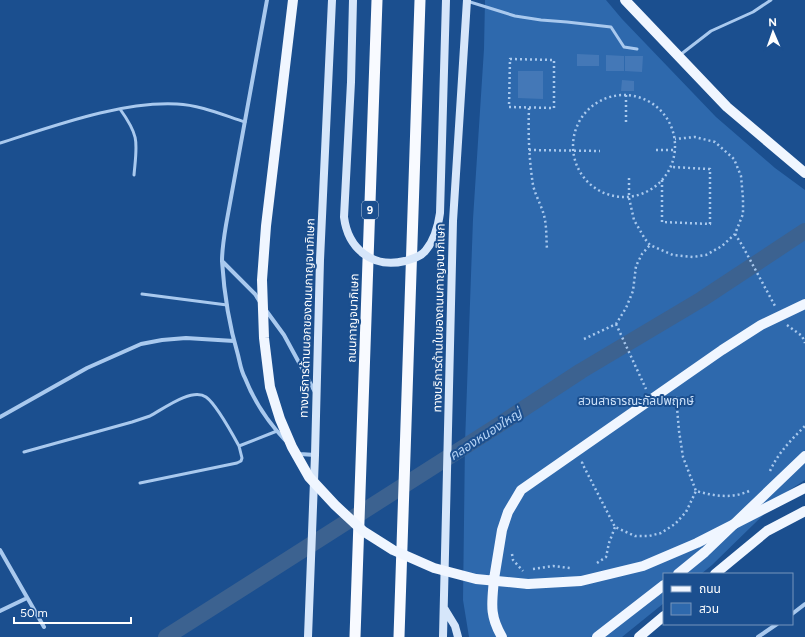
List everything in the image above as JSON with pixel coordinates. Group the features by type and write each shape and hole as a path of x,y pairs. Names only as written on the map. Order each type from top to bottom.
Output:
{"highway":[{"name":"ถนนกาญจนาภิเษก","path":"355,637 377,0"},
{"path":"399,637 420,0"}],"main road":[{"path":"293,0 266,226 262,280 264,338 270,387 280,419 292,447 309,477 335,505 363,531 393,550 434,568 476,579 528,584 581,581 643,566 697,543 805,488"},
{"name":"ทางบริการด้านนอกของถนนกาญจนาภิเษก","path":"308,637 321,252 332,0"},
{"path":"353,0 351,82 344,217 345,227 348,235 359,251 371,259 380,262 396,263 414,259 425,252 435,237 439,225 446,0"},
{"name":"ทางบริการด้านในของถนนกาญจนาภิเษก","path":"443,637 446,568 453,221 467,0"},
{"path":"625,0 727,107 805,173"},
{"path":"502,637 495,626 492,609 494,578 502,530 508,512 522,490 722,350 761,325 805,304"},
{"path":"679,573 705,552 805,456"},
{"path":"716,573 767,531 805,511"},
{"path":"598,637 663,587"},
{"path":"444,608 455,626 458,637"},
{"path":"639,637 663,617"}],"street":[{"path":"267,0 225,232 222,261 227,305 234,341 244,378 261,409 277,431 300,454 315,455"},
{"path":"222,261 255,294 284,335 317,396"},
{"path":"0,417 87,368 141,344 186,338 234,341"},
{"path":"0,550 44,627"},
{"path":"0,610 27,598"},
{"path":"793,613 805,604"},
{"path":"758,637 776,625"}],"lane":[{"path":"467,0 515,16 611,27 624,47 637,49"},
{"path":"678,57 711,31 753,12 771,0"},
{"path":"0,143 69,121 120,109 149,105 177,104 196,106 245,122"},
{"path":"120,109 135,133 137,144 134,175"},
{"path":"142,294 227,305"},
{"path":"24,452 132,422 149,416 183,398 199,394 206,397 213,405 239,446 242,458 241,461 238,463 140,483"},
{"path":"239,446 277,431"}],"path":[{"path":"510,59 554,60 554,108 529,108 509,107 510,59"},
{"path":"616,95 626,95 640,97 662,110 674,132 676,152 670,171 654,189 636,197 611,197 589,185 577,170 573,151 575,128 582,116 600,100 616,95"},
{"path":"626,95 626,123"},
{"path":"529,108 529,150 534,187 546,224 547,249"},
{"path":"629,178 629,198 634,220 650,245 673,256 693,257 706,255 722,246 735,234 743,214 741,176 734,159 715,142 695,137 675,139"},
{"path":"529,150 600,151"},
{"path":"656,150 676,150"},
{"path":"662,180 662,222 710,224 710,169 671,167"},
{"path":"735,234 778,310"},
{"path":"584,339 616,324 626,308 633,291 636,266 642,254 650,245"},
{"path":"616,324 638,369"},
{"path":"582,463 615,527 635,536 649,536 661,534 675,524 686,512 696,492 683,457 676,396 670,398"},
{"path":"769,474 776,459 786,445 805,426"},
{"path":"576,467 588,458"},
{"path":"696,492 713,496 740,495 752,489"},
{"path":"594,566 606,557 615,527"},
{"path":"512,549 512,560 523,571 553,566 577,570"}],"green space":[{"name":"สวนสาธารณะกัลปพฤกษ์","path":"485,0 606,0 622,19 716,117 775,168 805,190 805,480 788,491 702,573 663,573 663,604 622,637 469,637 463,600 465,443 473,219 484,49"}],"building":[{"path":"577,54 599,55 599,66 577,66"},
{"path":"606,55 624,56 624,71 606,71"},
{"path":"625,56 643,56 642,72 625,71"},
{"path":"518,71 543,71 543,99 518,98"},
{"path":"622,80 634,81 634,91 621,91"}],"waterway":[{"name":"คลองหนองใหญ่","path":"166,637 581,371 702,299 805,231"}]}
